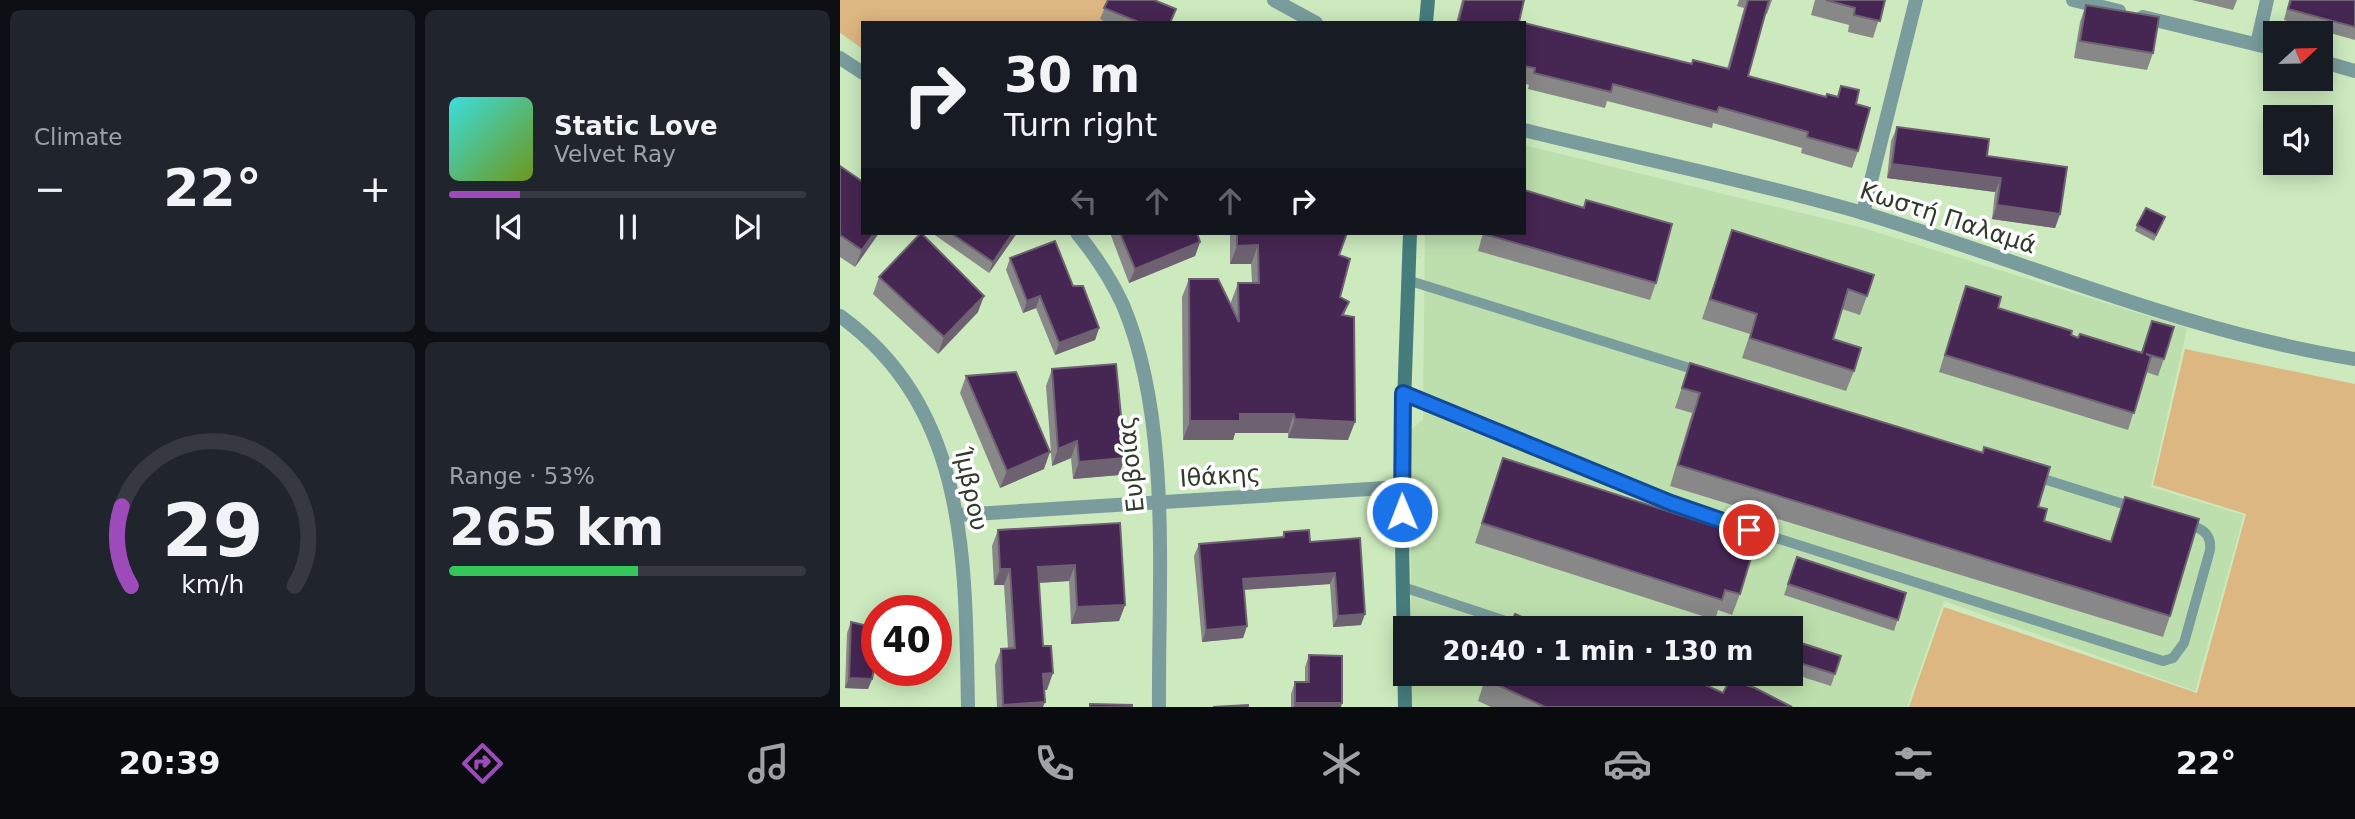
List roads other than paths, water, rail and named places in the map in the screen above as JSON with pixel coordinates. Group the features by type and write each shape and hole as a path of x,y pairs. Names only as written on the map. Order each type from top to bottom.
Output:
{"street":[{"path":"1274,0 1312,21"},
{"path":"1426,21 1428,0"},
{"path":"1863,213 1916,0"},
{"path":"2073,0 2093,2 2263,46"},
{"path":"2257,44 2267,0"},
{"path":"840,58 861,72"},
{"path":"2333,65 2355,71"},
{"name":"Κωστή Παλαμά","path":"1526,130 1863,213 2131,302 2281,346 2355,359"},
{"name":"Ευβοίας","path":"1078,235 1113,286 1129,321 1146,392 1160,503 1159,707"},
{"path":"1405,707 1401,487 1410,235"},
{"name":"Ίμβρου","path":"840,316 880,352 916,401 945,461 958,515 968,707"},
{"name":"Ιθάκης","path":"958,515 1401,487"}],"lane":[{"path":"1407,280 1714,376"},
{"path":"1403,393 1700,514 2163,661 2173,658 2184,643 2210,550 2209,537 2204,531 2178,521"},
{"path":"2016,470 2144,510"},
{"path":"1403,587 1491,616"}]}
